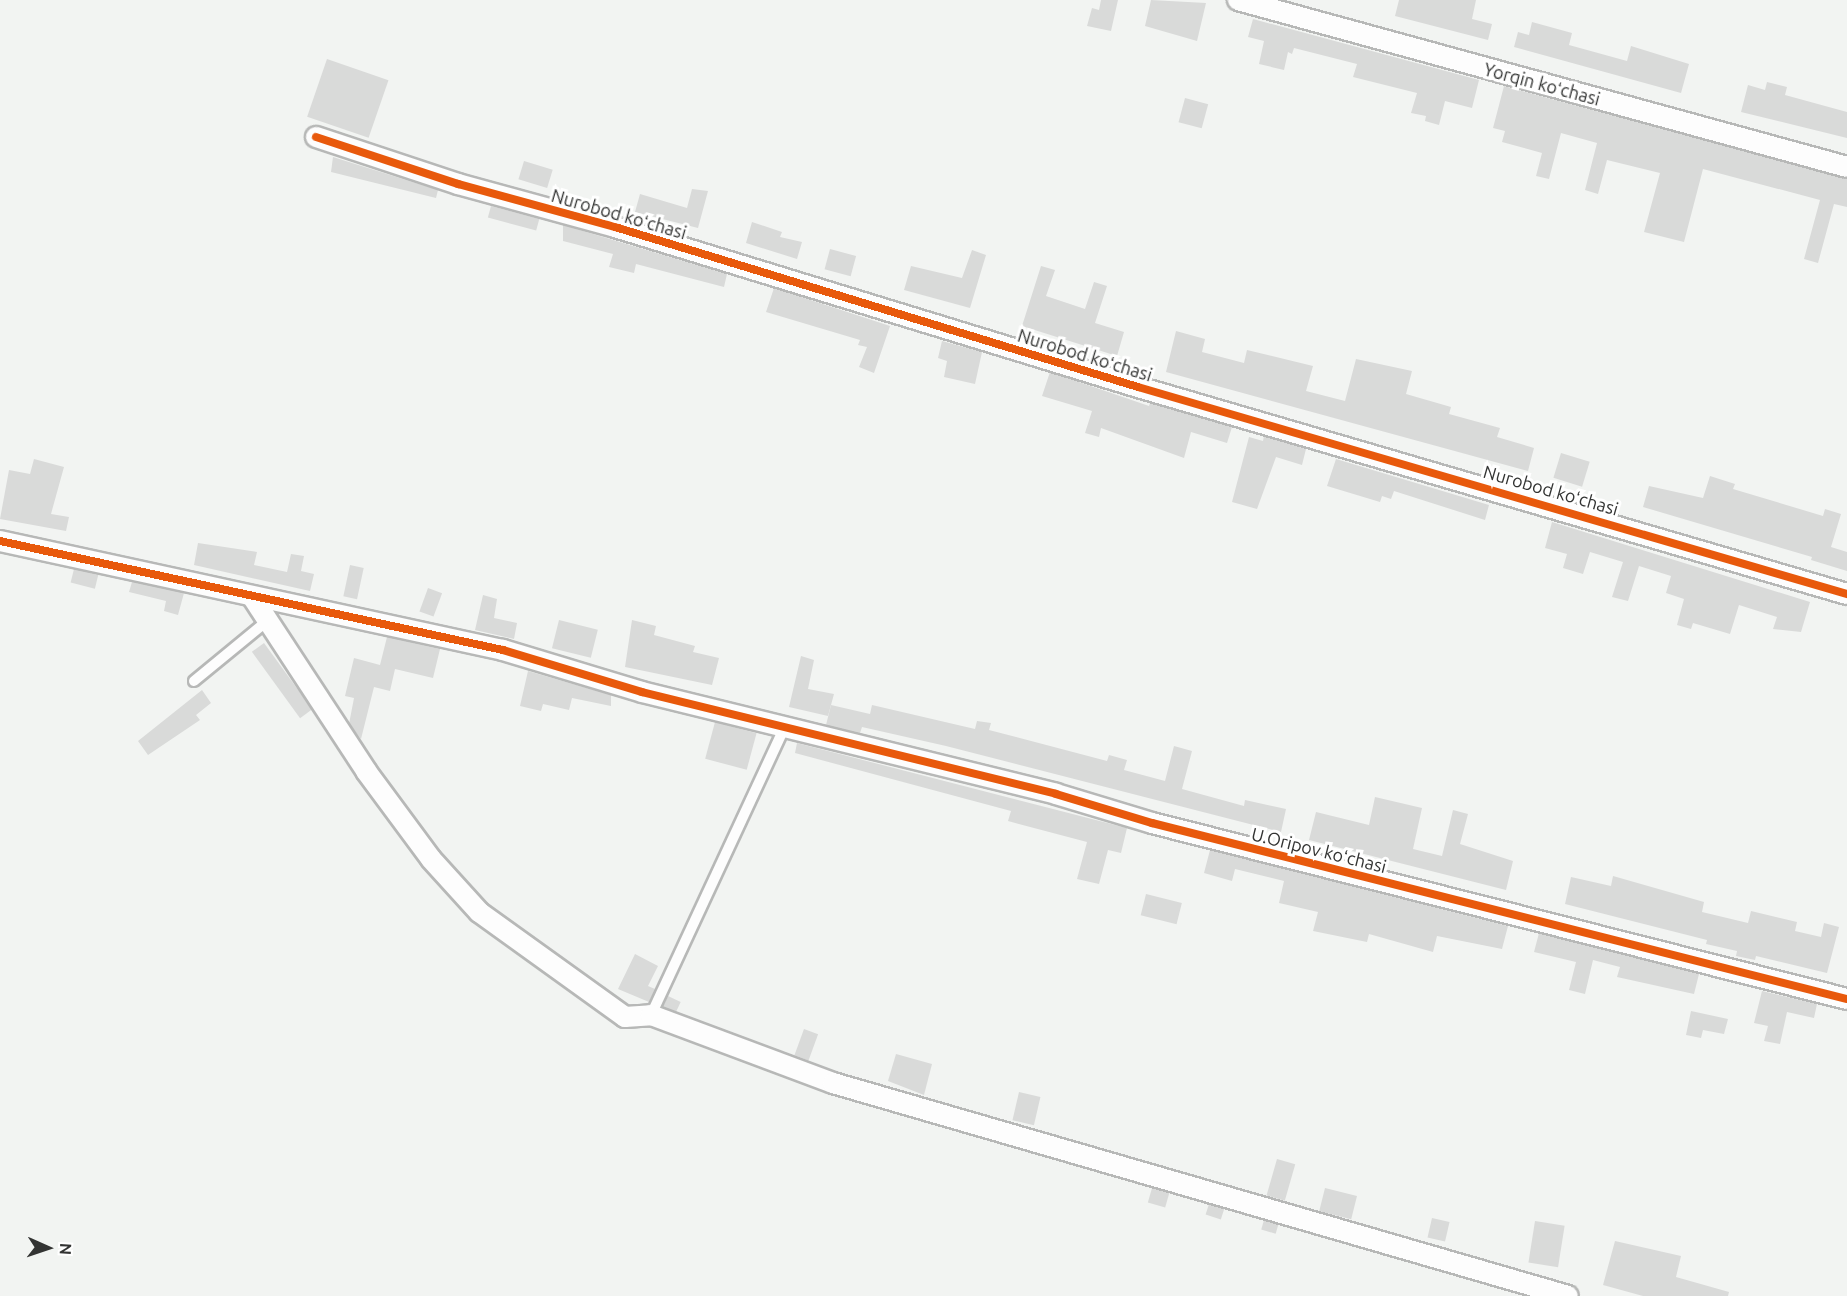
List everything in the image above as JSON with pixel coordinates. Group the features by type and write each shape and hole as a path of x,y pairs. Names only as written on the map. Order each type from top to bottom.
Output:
{"street":[{"name":"Yorqin koʻchasi","path":"1238,0 1847,167"},
{"name":"Nurobod koʻchasi","path":"316,137 458,184 615,228 1138,387 1847,594"},
{"name":"U.Oripov koʻchasi","path":"0,541 253,598 503,650 642,692 785,726 1847,999"},
{"path":"253,598 379,789 431,859 479,912 625,1017 651,1015 833,1083 1569,1296"}],"lane":[{"path":"194,681 267,621"},
{"path":"651,1015 785,726"}],"building":[{"path":"1101,0 1118,0 1111,31 1087,26 1092,8 1099,10"},
{"path":"1151,0 1206,3 1197,41 1145,26"},
{"path":"1399,0 1476,0 1472,19 1492,24 1488,40 1395,16"},
{"path":"1253,19 1479,80 1472,108 1445,101 1439,125 1425,121 1426,116 1411,113 1417,93 1353,77 1357,64 1294,48 1292,54 1288,52 1284,70 1259,64 1264,41 1248,37"},
{"path":"1532,22 1572,33 1569,45 1627,61 1631,46 1689,64 1681,93 1514,47 1518,32 1529,35"},
{"path":"327,59 388,80 369,138 307,117"},
{"path":"1767,82 1787,87 1785,95 1847,112 1847,138 1741,112 1748,85 1765,90"},
{"path":"1504,86 1847,179 1847,207 1834,204 1818,263 1804,259 1820,200 1703,169 1684,242 1644,232 1660,173 1607,160 1598,194 1585,190 1597,143 1561,133 1549,179 1536,176 1542,153 1502,142 1505,131 1493,128"},
{"path":"1185,98 1208,104 1202,128 1179,122"},
{"path":"333,157 438,190 436,198 331,172"},
{"path":"524,161 553,170 547,188 518,179"},
{"path":"692,189 708,191 698,228 635,212 640,194 687,208"},
{"path":"491,206 539,219 536,231 488,218"},
{"path":"752,222 782,232 780,237 802,242 797,259 746,243"},
{"path":"563,225 727,274 724,287 636,264 634,273 609,267 613,254 563,241"},
{"path":"830,249 856,256 851,276 825,269"},
{"path":"972,250 986,255 970,308 904,290 911,266 962,278"},
{"path":"1041,266 1055,270 1046,296 1085,309 1094,282 1107,286 1095,323 1124,332 1117,356 1022,326"},
{"path":"774,288 890,326 874,373 859,367 867,347 858,345 860,340 766,312"},
{"path":"1176,331 1205,339 1202,352 1244,363 1247,350 1313,366 1306,391 1345,401 1356,359 1412,371 1406,394 1451,407 1449,414 1500,428 1497,437 1534,448 1528,471 1166,372"},
{"path":"942,341 982,352 975,384 944,377 947,361 938,358"},
{"path":"1050,372 1149,406 1150,403 1232,427 1227,443 1191,432 1184,458 1101,428 1099,437 1085,433 1092,411 1042,396"},
{"path":"1264,436 1306,449 1302,465 1276,457 1257,509 1232,502 1249,437 1263,441"},
{"path":"1561,453 1590,462 1582,487 1553,478"},
{"path":"34,459 64,467 51,514 69,517 66,531 0,519 9,470 30,474"},
{"path":"1336,459 1489,505 1485,520 1394,491 1391,499 1382,496 1380,502 1327,486"},
{"path":"1710,476 1735,484 1733,489 1823,516 1825,509 1841,514 1831,547 1847,552 1847,571 1811,560 1812,557 1643,507 1649,486 1703,498"},
{"path":"1552,522 1810,602 1801,632 1773,629 1777,617 1739,605 1730,634 1693,623 1691,629 1677,625 1684,599 1666,593 1671,576 1639,566 1628,601 1612,597 1623,562 1590,552 1583,574 1563,568 1567,554 1545,548"},
{"path":"198,543 257,552 254,565 287,572 291,554 304,556 301,571 314,574 310,591 194,565"},
{"path":"350,565 364,568 357,599 343,596"},
{"path":"74,569 98,575 95,589 71,583"},
{"path":"132,582 184,593 178,615 164,611 166,601 129,592"},
{"path":"428,588 442,593 434,617 419,611"},
{"path":"483,595 497,599 494,618 517,623 514,639 475,630"},
{"path":"559,620 598,630 591,658 552,648"},
{"path":"632,620 656,626 654,635 695,646 693,652 719,658 712,685 625,667"},
{"path":"387,637 440,649 433,678 395,669 390,691 374,687 361,739 349,724 354,698 345,696 354,658 380,665"},
{"path":"264,643 312,709 300,718 252,652"},
{"path":"801,656 814,660 808,689 834,694 828,716 789,707"},
{"path":"528,671 611,695 611,706 572,698 569,710 543,704 541,711 520,706"},
{"path":"202,690 211,703 196,715 200,720 148,755 138,741"},
{"path":"831,705 870,714 872,705 975,729 977,721 991,723 989,730 1107,761 1109,755 1127,760 1124,770 1165,781 1174,746 1192,751 1182,789 1244,806 1245,800 1286,809 1281,832 946,746 862,727 860,733 826,725"},
{"path":"715,722 757,733 747,770 705,759"},
{"path":"797,743 1127,828 1121,853 1108,850 1099,884 1077,879 1087,842 1008,821 1011,811 795,753"},
{"path":"1375,797 1422,808 1413,849 1442,856 1453,810 1468,814 1460,844 1513,861 1506,890 1309,840 1316,812 1369,825"},
{"path":"1210,850 1508,926 1502,949 1437,936 1433,952 1369,934 1367,942 1313,931 1318,912 1279,903 1284,881 1235,869 1232,881 1204,873"},
{"path":"1613,876 1704,902 1702,912 1748,923 1751,911 1797,922 1795,931 1821,937 1824,923 1839,927 1827,973 1756,956 1755,960 1736,956 1737,951 1706,944 1707,940 1565,904 1571,877 1611,886"},
{"path":"1146,894 1182,903 1177,924 1141,915"},
{"path":"1539,933 1699,974 1694,994 1617,977 1620,967 1593,960 1585,994 1569,990 1576,962 1534,952"},
{"path":"635,954 658,966 648,986 655,989 649,1002 618,989"},
{"path":"1762,991 1817,1004 1814,1018 1787,1012 1780,1044 1764,1041 1768,1026 1754,1023"},
{"path":"668,996 681,1002 676,1013 663,1007"},
{"path":"1691,1011 1728,1019 1724,1034 1703,1030 1701,1038 1686,1035"},
{"path":"804,1029 818,1034 809,1060 794,1055"},
{"path":"896,1054 932,1064 924,1095 888,1081"},
{"path":"1019,1092 1040,1097 1034,1125 1012,1120"},
{"path":"1277,1159 1295,1164 1285,1201 1267,1196"},
{"path":"1152,1188 1169,1193 1165,1207 1148,1202"},
{"path":"1325,1188 1357,1196 1351,1219 1319,1211"},
{"path":"1209,1204 1224,1209 1221,1219 1206,1214"},
{"path":"1432,1218 1450,1222 1445,1242 1428,1237"},
{"path":"1264,1220 1278,1224 1276,1234 1261,1230"},
{"path":"1535,1221 1565,1226 1558,1267 1528,1262"},
{"path":"1615,1241 1681,1256 1676,1277 1729,1292 1728,1296 1643,1296 1603,1285"}],"cycle path":[{"path":"316,137 458,184 615,227 1138,387 1847,594"},
{"path":"0,541 503,650 642,692 1056,794 1152,823 1847,999"}]}
